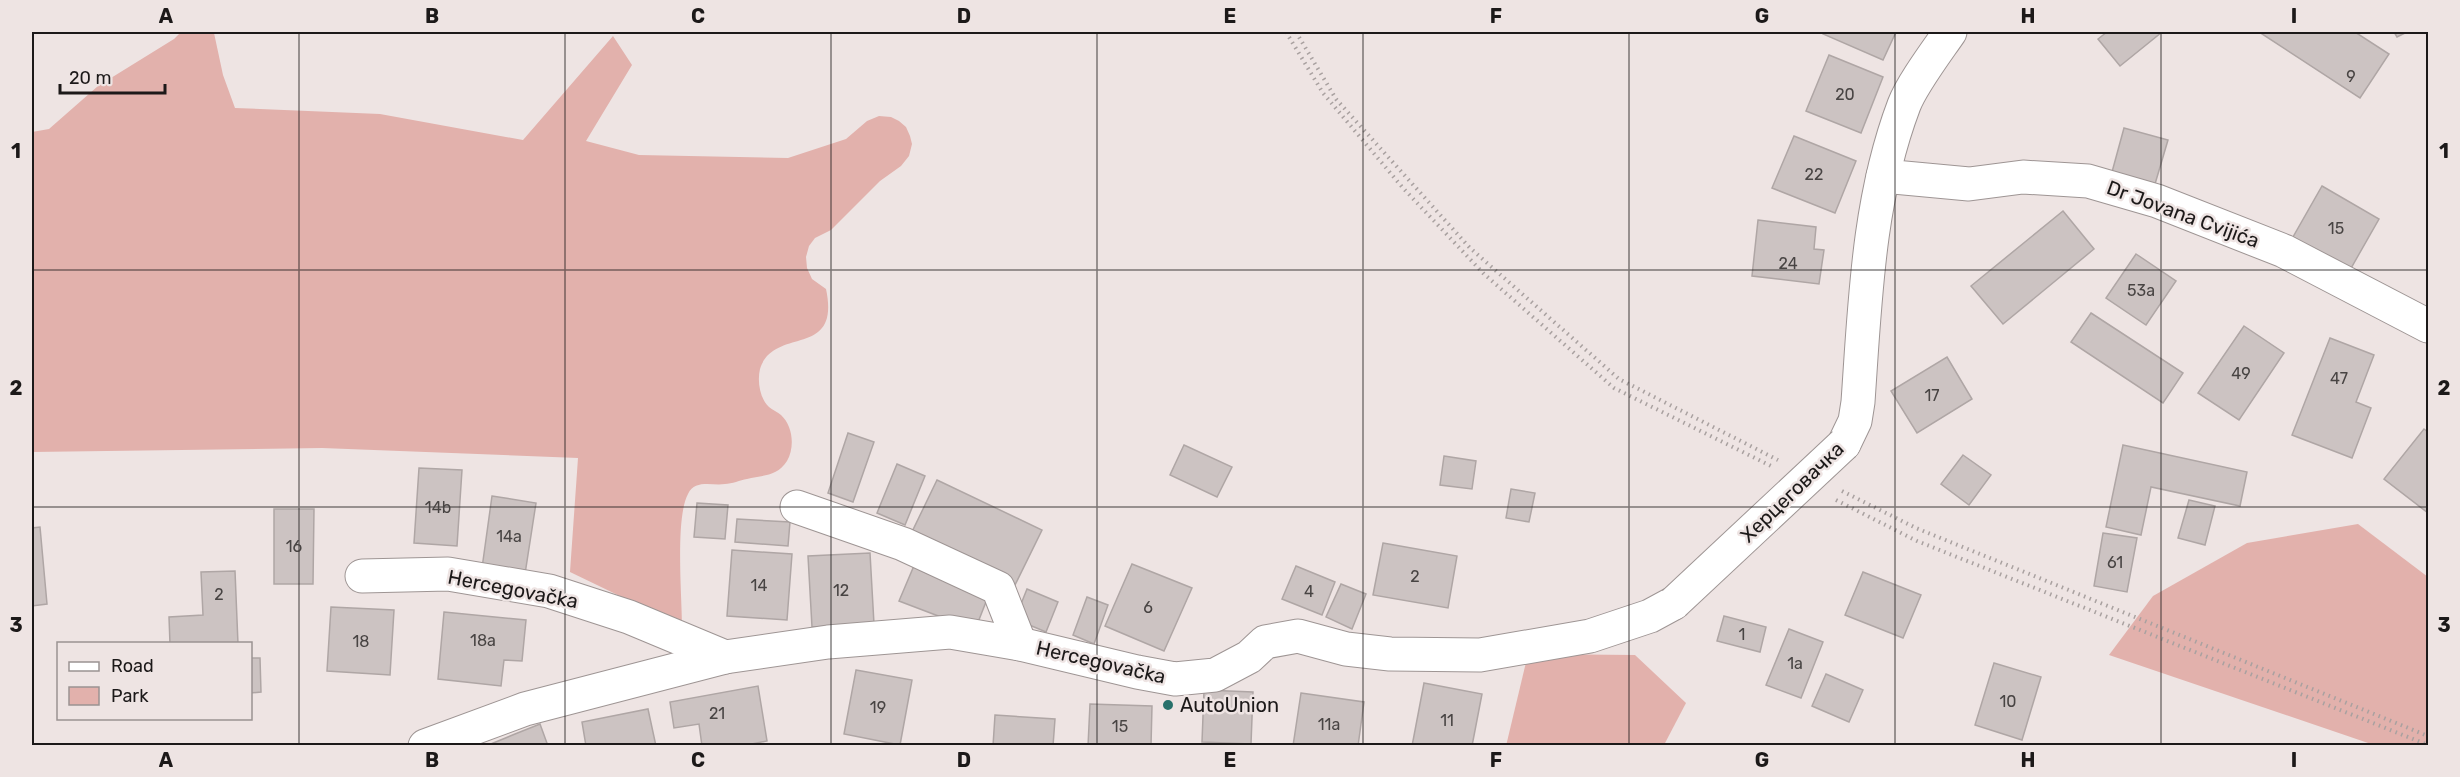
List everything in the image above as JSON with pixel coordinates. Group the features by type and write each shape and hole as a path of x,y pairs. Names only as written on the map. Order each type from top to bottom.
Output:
{"street":[{"name":"Херцеговачка","path":"1674,603 1844,444 1855,422 1866,271 1883,176 1905,103 1950,32"},
{"name":"Dr Jovana Cvijića","path":"1883,176 1969,184 2023,177 2088,181 2157,201 2284,251 2428,326"},
{"path":"797,507 903,544 998,588 1020,644"},
{"name":"Hercegovačka","path":"362,576 448,574 549,591 629,616 725,657"},
{"name":"Hercegovačka","path":"425,746 525,709 725,657 828,642 950,632 1020,644 1175,679 1215,675 1249,657 1265,642 1298,636 1346,649 1390,654 1480,655 1590,636 1650,616 1674,603"}],"green space":[{"path":"181,32 214,33 223,75 235,108 380,114 523,140 613,36 632,65 586,141 639,155 788,158 846,139 867,121 879,116 891,117 906,127 912,144 909,156 901,166 880,181 831,230 815,238 809,246 806,257 807,268 812,279 826,289 828,311 824,325 815,334 778,348 767,356 760,369 761,395 769,407 785,420 792,437 787,461 779,470 769,474 728,484 699,485 691,489 688,494 684,505 680,538 682,626 570,572 578,458 322,448 32,452 32,132 49,129 98,86 174,39"},
{"path":"2358,524 2428,577 2428,745 2374,745 2109,655 2153,596 2247,543"},
{"path":"1528,654 1635,655 1686,703 1664,745 1506,746"}],"building":[{"path":"1824,32 1896,32 1883,60 1823,34"},
{"path":"2107,32 2162,32 2120,66 2098,39"},
{"path":"2259,32 2355,32 2389,54 2360,98"},
{"path":"2394,32 2407,32 2397,37"},
{"path":"1829,55 1883,77 1861,133 1806,111"},
{"path":"2124,128 2168,140 2155,184 2112,172"},
{"path":"1794,136 1856,161 1835,213 1772,188"},
{"path":"2322,186 2379,219 2350,270 2293,237"},
{"path":"2063,211 2094,249 2003,324 1971,286"},
{"path":"1758,220 1816,227 1814,249 1824,250 1819,284 1752,276"},
{"path":"2136,254 2176,281 2146,325 2106,298"},
{"path":"2091,313 2183,373 2163,403 2071,342"},
{"path":"2244,326 2284,353 2239,420 2198,393"},
{"path":"2330,338 2374,355 2356,402 2371,408 2352,458 2292,435"},
{"path":"1947,357 1972,399 1917,433 1891,391"},
{"path":"2424,429 2428,432 2428,513 2384,479"},
{"path":"848,433 874,442 853,502 828,493"},
{"path":"1184,445 1232,467 1217,497 1170,475"},
{"path":"2123,445 2247,472 2240,506 2151,487 2141,535 2106,527"},
{"path":"1963,455 1991,475 1969,505 1941,484"},
{"path":"1444,456 1476,461 1472,489 1440,485"},
{"path":"897,464 925,476 905,525 877,513"},
{"path":"419,468 462,470 457,546 414,543"},
{"path":"937,480 1042,530 1014,587 910,536"},
{"path":"1511,489 1535,493 1529,522 1506,518"},
{"path":"492,496 536,503 525,574 482,568"},
{"path":"2189,500 2215,506 2205,545 2178,538"},
{"path":"697,503 728,505 725,539 694,537"},
{"path":"274,509 314,509 313,584 274,584"},
{"path":"737,519 790,522 788,546 735,542"},
{"path":"40,527 47,604 32,606 32,528"},
{"path":"2103,533 2137,538 2127,592 2094,586"},
{"path":"1383,543 1457,556 1448,608 1373,595"},
{"path":"732,550 792,554 787,620 727,616"},
{"path":"870,553 874,624 812,627 808,556"},
{"path":"916,561 991,589 975,630 899,601"},
{"path":"1132,564 1192,588 1164,651 1105,626"},
{"path":"1296,566 1335,582 1322,615 1282,599"},
{"path":"235,571 238,642 170,642 169,617 203,615 201,572"},
{"path":"1863,572 1921,595 1903,638 1845,615"},
{"path":"1341,584 1366,594 1352,629 1326,617"},
{"path":"1027,589 1058,602 1046,632 1015,619"},
{"path":"1087,597 1108,605 1094,644 1073,635"},
{"path":"331,607 394,610 390,675 327,671"},
{"path":"444,612 526,620 522,661 504,660 501,686 438,679"},
{"path":"1724,616 1766,627 1760,652 1717,641"},
{"path":"1789,629 1823,642 1801,698 1766,685"},
{"path":"252,658 260,658 261,692 252,693"},
{"path":"1994,663 2041,677 2022,740 1975,725"},
{"path":"856,670 912,680 900,745 844,734"},
{"path":"1826,674 1863,690 1849,722 1812,706"},
{"path":"1424,683 1482,694 1472,746 1412,746"},
{"path":"758,686 767,741 742,746 702,746 699,724 674,728 670,702"},
{"path":"1204,690 1253,692 1251,744 1202,742"},
{"path":"1301,693 1364,702 1358,746 1293,746"},
{"path":"1090,704 1152,706 1151,746 1088,746"},
{"path":"648,709 656,746 586,746 582,722"},
{"path":"995,715 1055,719 1053,746 993,746"},
{"path":"540,724 548,746 486,746 515,734"}],"place":[{"name":"AutoUnion","path":"1168,705"}]}
